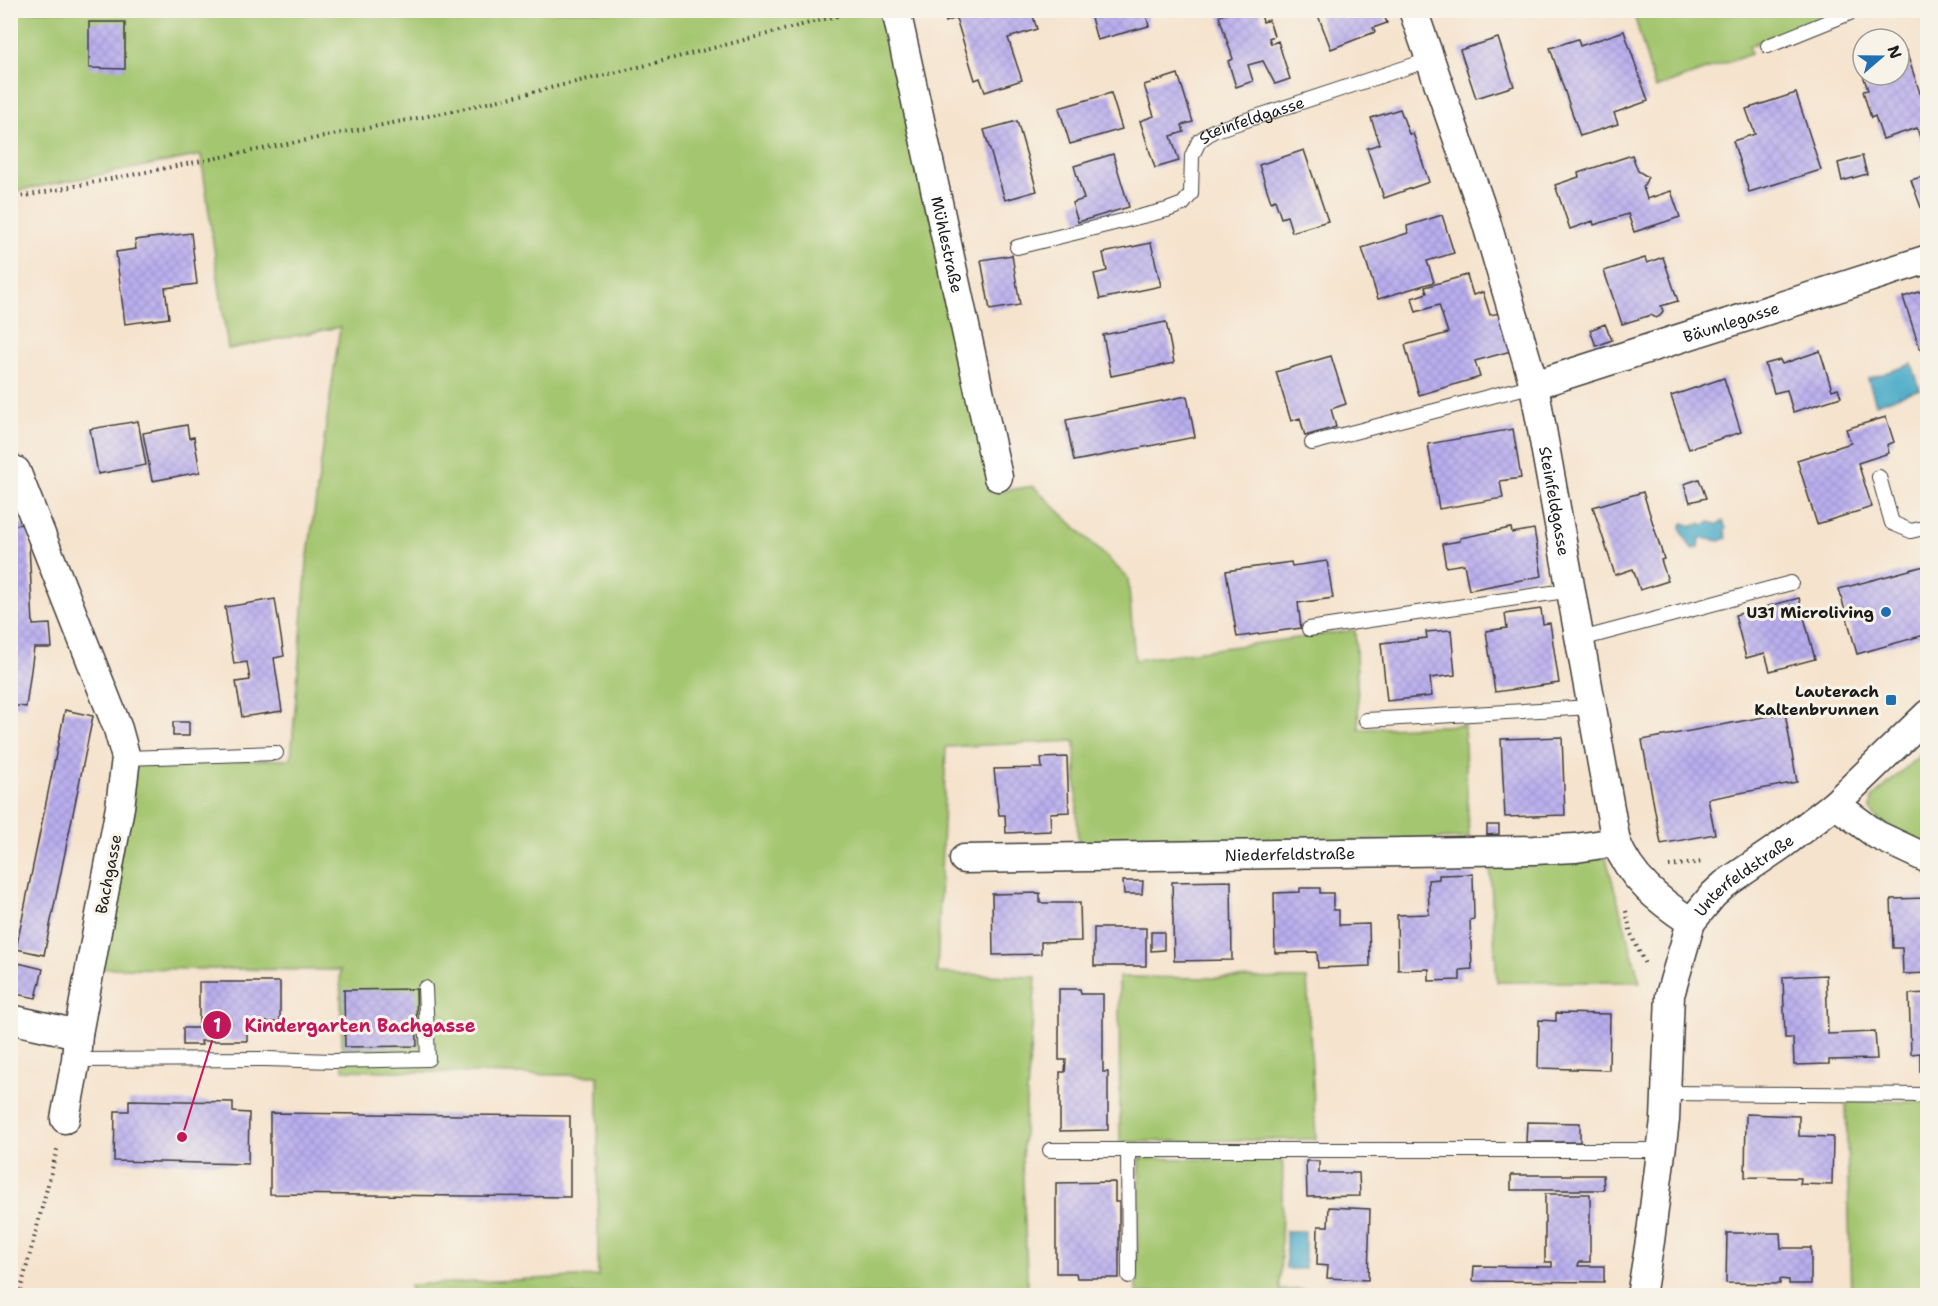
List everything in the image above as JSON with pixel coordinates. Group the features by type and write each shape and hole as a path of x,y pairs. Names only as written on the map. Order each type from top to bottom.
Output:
{"street":[{"name":"Mühlestraße","path":"896,10 998,477"},
{"name":"Steinfeldgasse","path":"1413,10 1486,221 1534,385 1616,842 1628,867 1639,882 1691,922"},
{"name":"Bäumlegasse","path":"1534,385 1928,259"},
{"name":"Bachgasse","path":"10,468 16,471 118,729 126,758 120,807 64,1119"},
{"name":"Unterfeldstraße","path":"1641,1296 1662,1150 1667,1093 1670,995 1691,922 1725,884 1782,845 1835,804 1928,714"},
{"path":"1835,804 1877,835 1928,859"},
{"name":"Niederfeldstraße","path":"964,859 1534,850 1576,848 1616,842"},
{"path":"10,1019 77,1047"}],"lane":[{"path":"1768,46 1857,10"},
{"name":"Steinfeldgasse","path":"1017,247 1183,204 1191,194 1192,156 1199,141 1213,131 1429,60"},
{"path":"1312,443 1534,385"},
{"path":"1879,477 1892,523 1911,531 1928,527"},
{"path":"1581,639 1791,583"},
{"path":"1309,629 1572,590"},
{"path":"1366,720 1592,707"},
{"path":"126,758 276,753"},
{"path":"77,1047 266,1059 334,1061 428,1059 425,988"},
{"path":"1667,1093 1928,1095"},
{"path":"1050,1150 1662,1150"},
{"path":"1128,1150 1129,1276"}],"path":[{"path":"10,199 453,111 643,66 837,16 851,10"},
{"path":"19,1296 64,1119"}],"green space":[{"path":"1633,10 1837,11 1749,46 1751,54 1655,88"},
{"path":"11,11 891,11 959,352 991,493 1033,486 1128,578 1135,660 1355,630 1359,729 1464,725 1469,838 1078,847 1075,741 946,747 937,973 1036,977 1022,1158 1028,1295 411,1295 410,1285 598,1276 598,1076 343,1070 340,970 101,968 135,764 291,759 307,562 340,327 228,349 201,155 11,192"},
{"path":"1927,749 1927,850 1877,819 1871,810 1872,798"},
{"path":"1606,858 1640,982 1497,982 1490,866"},
{"path":"1119,977 1307,979 1316,1139 1120,1142"},
{"path":"1846,1101 1927,1102 1927,1295 1851,1295"},
{"path":"1140,1158 1283,1161 1280,1290 1329,1290 1329,1295 1194,1296 1194,1290 1136,1293"}],"water":[{"path":"1912,364 1920,389 1876,404 1868,379"},
{"path":"1723,521 1727,538 1720,541 1700,538 1699,547 1692,549 1682,533 1681,526 1684,523 1693,527 1695,524 1699,526 1700,523 1704,525 1710,522 1717,525"},
{"path":"1286,1231 1305,1231 1305,1269 1286,1269"}],"building":[{"path":"942,10 1031,10 1037,29 1008,38 1022,80 985,92 980,78 975,80 956,18 946,22"},
{"path":"1089,10 1145,10 1149,26 1097,40"},
{"path":"1235,10 1260,10 1263,22 1269,20 1274,36 1269,38 1271,44 1278,41 1290,79 1275,84 1263,61 1248,65 1253,81 1236,87 1228,61 1233,59 1219,16"},
{"path":"1316,10 1382,10 1387,23 1373,28 1375,32 1331,49"},
{"path":"89,22 125,22 125,69 89,68"},
{"path":"1624,31 1648,101 1614,113 1618,124 1580,136 1550,48 1578,39 1580,46"},
{"path":"1498,38 1514,86 1476,98 1460,50"},
{"path":"1911,66 1920,93 1926,91 1928,96 1928,138 1921,140 1917,128 1883,139 1875,116 1871,118 1863,91 1868,90 1867,87 1911,87"},
{"path":"1178,74 1193,122 1182,125 1184,132 1171,136 1179,161 1155,168 1140,121 1154,116 1144,85"},
{"path":"1111,93 1122,129 1070,144 1059,108"},
{"path":"1796,93 1821,170 1749,192 1733,141 1755,134 1746,109"},
{"path":"1400,109 1409,134 1413,133 1429,182 1384,198 1367,148 1380,144 1371,118"},
{"path":"1017,121 1037,191 1005,200 984,130"},
{"path":"1304,150 1328,221 1292,232 1287,216 1281,218 1275,200 1271,202 1259,165"},
{"path":"1113,154 1129,207 1078,222 1072,203 1084,199 1074,166"},
{"path":"1632,155 1638,171 1648,177 1643,187 1647,199 1671,191 1680,217 1634,232 1628,214 1594,225 1593,221 1570,229 1555,185 1579,177 1578,173"},
{"path":"1862,156 1867,174 1842,181 1838,163"},
{"path":"1928,175 1928,224 1927,224 1911,180"},
{"path":"1442,215 1454,253 1427,261 1434,282 1378,299 1362,248 1408,233 1407,226"},
{"path":"191,233 197,284 165,288 169,318 125,324 116,252 136,249 135,240"},
{"path":"1151,243 1161,286 1100,299 1094,274 1107,271 1103,253"},
{"path":"1012,255 1020,305 990,310 981,260"},
{"path":"1663,257 1678,301 1661,306 1663,311 1656,318 1651,315 1622,324 1604,271 1645,258 1647,263"},
{"path":"1467,275 1473,295 1483,292 1490,315 1500,313 1511,351 1475,361 1480,377 1419,395 1405,345 1448,333 1439,305 1416,312 1412,298 1427,293 1425,287"},
{"path":"1928,289 1928,351 1923,353 1903,297"},
{"path":"1166,322 1174,363 1111,376 1103,335"},
{"path":"1605,324 1612,340 1596,346 1590,330"},
{"path":"1820,351 1832,390 1838,388 1841,397 1793,412 1787,390 1774,393 1765,364 1780,360 1782,364"},
{"path":"1331,356 1346,404 1331,409 1336,427 1305,436 1300,418 1291,421 1276,372"},
{"path":"1724,378 1741,432 1689,449 1671,396"},
{"path":"1187,396 1195,437 1074,461 1066,420"},
{"path":"1886,417 1894,442 1887,445 1889,453 1858,463 1872,507 1817,524 1797,460 1851,443 1846,429"},
{"path":"138,421 146,465 98,474 90,429"},
{"path":"187,425 189,438 194,437 200,472 152,481 143,433"},
{"path":"1513,429 1521,478 1500,481 1503,498 1439,509 1428,444"},
{"path":"1699,479 1706,498 1690,502 1684,484"},
{"path":"1643,492 1664,559 1661,560 1668,581 1640,590 1633,569 1615,575 1593,507"},
{"path":"28,524 33,625 50,624 52,648 34,648 26,707 10,705 10,525"},
{"path":"1511,528 1512,533 1534,529 1542,576 1469,590 1464,564 1446,567 1442,544"},
{"path":"1327,561 1333,598 1298,603 1301,628 1237,637 1226,571 1291,562 1292,566"},
{"name":"U31 Microliving","path":"1928,565 1928,634 1857,654 1839,589"},
{"path":"1799,598 1815,659 1770,671 1765,653 1746,658 1735,615"},
{"path":"275,599 284,656 274,658 282,711 242,717 236,682 250,680 247,662 234,664 225,607"},
{"path":"1541,609 1543,624 1550,623 1559,683 1495,692 1486,631 1507,628 1505,614"},
{"path":"1451,630 1455,675 1430,678 1432,696 1387,701 1381,643 1427,638 1426,632"},
{"path":"65,710 93,716 44,955 16,949"},
{"path":"1785,713 1797,782 1708,799 1715,834 1661,844 1642,740"},
{"path":"173,722 189,722 189,736 173,736"},
{"path":"1562,737 1565,815 1505,817 1501,739"},
{"path":"1067,757 1069,812 1050,813 1051,831 1006,833 1005,815 999,815 994,769 1042,768 1041,758"},
{"path":"1487,825 1499,825 1499,834 1487,835"},
{"path":"1473,874 1474,919 1470,920 1472,969 1460,970 1460,980 1429,981 1429,969 1398,970 1397,915 1429,914 1428,880 1439,879 1439,875"},
{"path":"1123,881 1143,881 1142,894 1124,894"},
{"path":"1231,881 1232,960 1174,961 1172,882"},
{"path":"1300,888 1320,888 1320,893 1333,893 1333,910 1339,910 1339,925 1369,924 1370,966 1318,968 1317,952 1275,953 1274,893 1300,892"},
{"path":"1040,893 1040,903 1080,903 1081,941 1041,942 1041,954 993,955 992,894"},
{"path":"1928,898 1928,973 1903,974 1902,948 1893,948 1891,899"},
{"path":"1094,928 1146,928 1146,966 1094,966"},
{"path":"1151,932 1164,932 1164,950 1151,951"},
{"path":"10,961 43,969 36,998 10,993"},
{"path":"1826,975 1828,1034 1875,1032 1877,1059 1829,1060 1829,1064 1794,1065 1793,1038 1785,1038 1783,977"},
{"path":"199,982 280,982 280,1022 247,1022 247,1041 201,1041 202,1045 183,1045 183,1028 199,1028"},
{"path":"416,989 417,1046 345,1047 344,990"},
{"path":"1059,989 1080,989 1081,994 1103,994 1103,1072 1108,1072 1108,1130 1060,1131 1060,1072 1065,1072 1066,1060 1059,1060"},
{"path":"1928,993 1928,1071 1920,1071 1920,1053 1911,1054 1909,994"},
{"path":"1556,1013 1610,1014 1609,1070 1538,1068 1539,1020 1556,1021"},
{"path":"129,1100 233,1102 233,1112 249,1113 248,1164 114,1161 115,1111 129,1111"},
{"path":"270,1113 570,1116 570,1197 270,1194"},
{"path":"1746,1114 1799,1116 1799,1136 1833,1137 1832,1185 1800,1184 1801,1178 1745,1177"},
{"path":"1527,1122 1580,1123 1580,1142 1526,1142"},
{"path":"1306,1161 1319,1161 1319,1173 1359,1173 1360,1196 1307,1197"},
{"path":"1511,1175 1603,1175 1604,1190 1511,1190"},
{"path":"1115,1182 1115,1202 1119,1202 1119,1278 1077,1278 1076,1273 1056,1273 1056,1183"},
{"path":"1545,1194 1590,1194 1590,1262 1579,1262 1578,1266 1604,1266 1604,1282 1473,1281 1474,1266 1552,1267 1552,1262 1545,1262"},
{"path":"1329,1207 1370,1209 1368,1280 1327,1278 1328,1266 1317,1265 1318,1226 1328,1226"},
{"path":"1727,1233 1780,1233 1781,1248 1811,1248 1811,1284 1789,1284 1789,1280 1780,1279 1780,1284 1726,1283"}],"place":[{"name":"U31 Microliving","path":"1886,612"},
{"name":"Lauterach Kaltenbrunnen","path":"1891,700"},
{"name":"Kindergarten Bachgasse","path":"182,1137"}]}
